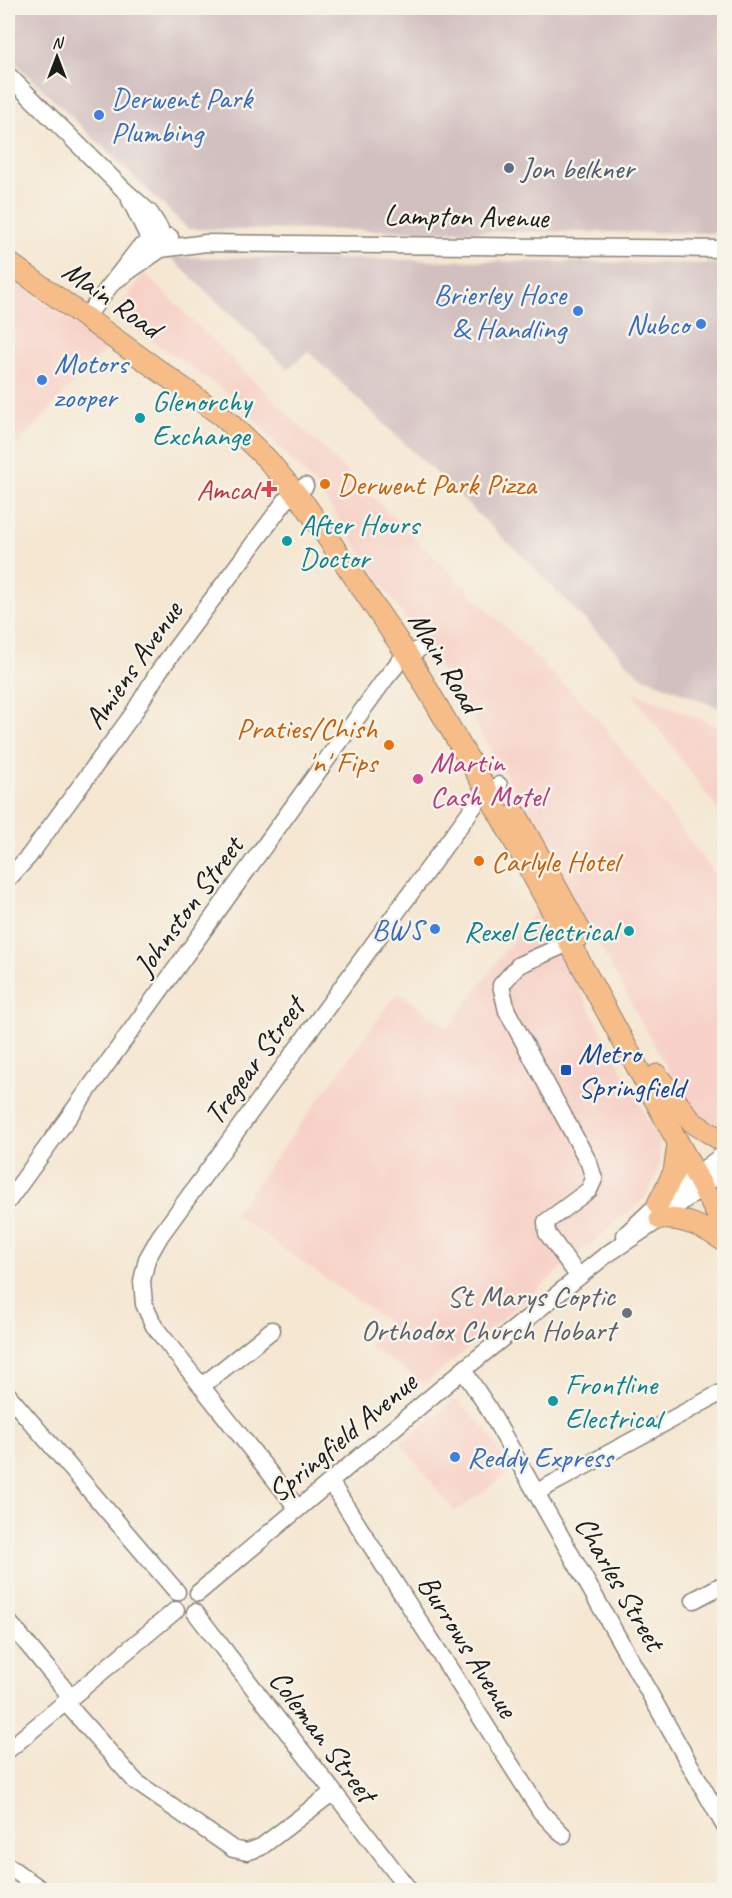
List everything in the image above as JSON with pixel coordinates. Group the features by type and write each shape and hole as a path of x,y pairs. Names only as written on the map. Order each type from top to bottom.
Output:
{"main road":[{"name":"Main Road","path":"8,251 222,416 300,489 413,652 657,1075 708,1176 724,1202"},
{"name":"Main Road","path":"8,262 88,313"},
{"name":"Main Road","path":"577,939 678,1144 708,1176 724,1227"},
{"path":"657,1075 692,1122 724,1142"},
{"path":"678,1144 674,1172 659,1211 724,1241"}],"street":[{"path":"8,75 123,189 190,238"},
{"path":"123,189 158,243"},
{"path":"145,207 156,221 158,243"},
{"name":"Lampton Avenue","path":"158,243 190,238 206,243"},
{"path":"88,313 116,280 135,252 158,243"},
{"name":"Lampton Avenue","path":"158,243 724,249"},
{"name":"Amiens Avenue","path":"8,879 29,856 133,714 159,671 300,489"},
{"name":"Johnston Street","path":"8,1201 385,679 399,662 413,652"},
{"name":"Tregear Street","path":"298,1509 148,1315 142,1292 147,1259 194,1188 493,788"},
{"path":"577,939 519,965 501,985 511,1019 589,1163 594,1179 584,1194 546,1222 547,1233 579,1277"},
{"name":"Springfield Avenue","path":"198,1593 463,1370 606,1255 638,1221 659,1211 708,1176 724,1154"},
{"path":"202,1386 272,1330"},
{"name":"Charles Street","path":"463,1370 488,1406 724,1825"},
{"path":"537,1492 724,1392"},
{"path":"8,1395 177,1592"},
{"name":"Burrows Avenue","path":"331,1483 541,1812 563,1834"},
{"path":"694,1600 724,1584"},
{"path":"188,1588 198,1593 200,1605 195,1612 183,1615 176,1610 173,1599 177,1592 188,1588"},
{"path":"8,1750 176,1610"},
{"name":"Coleman Street","path":"195,1612 332,1793 409,1890"},
{"path":"8,1621 68,1700 136,1782 233,1849 247,1852 261,1847 332,1793"},
{"path":"8,1866 42,1890"}],"shaded area":[{"path":"8,8 724,8 724,233 188,229 8,56"},
{"path":"170,257 724,264 724,710 639,675 523,557 308,351 288,369"},
{"path":"144,273 597,717 724,887 724,1134 718,1132 685,1101 503,770 462,702 316,486 230,394 115,315"},
{"name":"Motors zooper","path":"8,277 108,346 8,454"},
{"path":"631,691 724,729 724,818"},
{"path":"537,908 659,1140 660,1160 657,1175 645,1198 425,1384 368,1346 389,1323 234,1214 398,992 448,1028"},
{"path":"456,1399 487,1430 511,1471 455,1512 401,1443"}],"place":[{"name":"Derwent Park Plumbing","path":"99,115"},
{"name":"Jon belkner","path":"509,168"},
{"name":"Brierley Hose & Handling","path":"578,311"},
{"name":"Nubco","path":"701,324"},
{"name":"Motors zooper","path":"42,380"},
{"name":"Glenorchy Exchange","path":"140,418"},
{"name":"Derwent Park Pizza","path":"325,484"},
{"name":"Amcal","path":"269,489"},
{"name":"After Hours Doctor","path":"287,541"},
{"name":"Praties/Chish 'n' Fips","path":"389,745"},
{"name":"Martin Cash Motel","path":"418,779"},
{"name":"Carlyle Hotel","path":"479,861"},
{"name":"BWS","path":"435,929"},
{"name":"Rexel Electrical","path":"629,931"},
{"name":"Metro Springfield","path":"566,1070"},
{"name":"St Marys Coptic Orthodox Church Hobart","path":"627,1313"},
{"name":"Frontline Electrical","path":"553,1401"},
{"name":"Reddy Express","path":"455,1457"}]}
